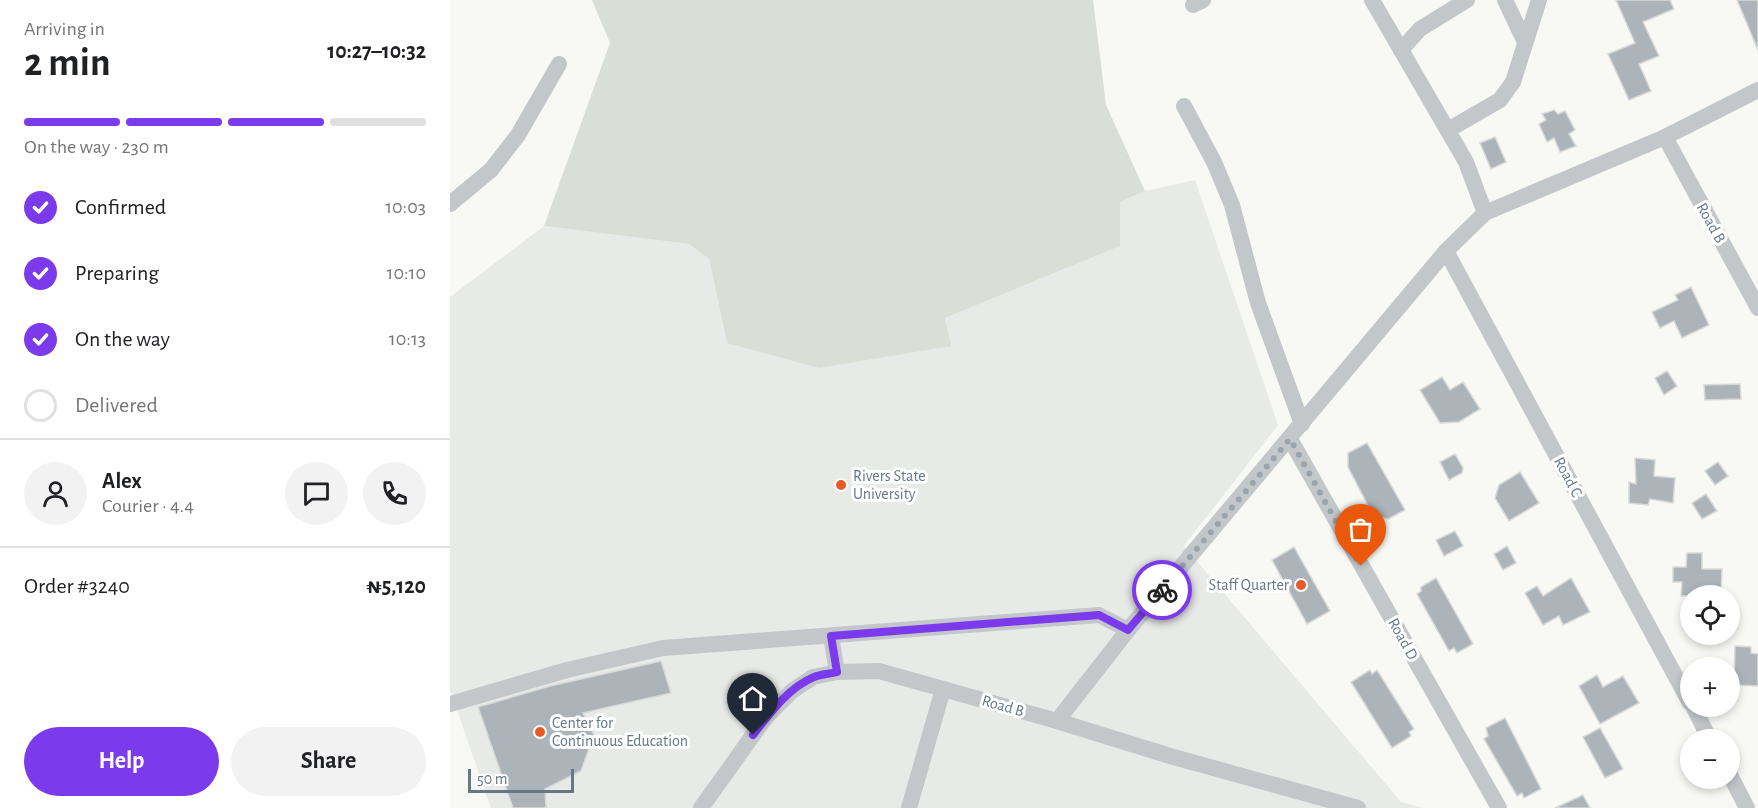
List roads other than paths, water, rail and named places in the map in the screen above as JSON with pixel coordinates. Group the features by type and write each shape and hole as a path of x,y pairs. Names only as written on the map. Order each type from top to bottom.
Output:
{"street":[{"path":"1372,0 1466,162 1485,213"},
{"path":"1401,50 1420,29 1467,0"},
{"path":"1505,0 1525,42"},
{"path":"1448,130 1500,100 1513,82 1539,0"},
{"path":"450,204 491,170 518,135 559,63"},
{"path":"1057,721 1128,630 1446,251 1485,213 1665,137 1758,90"},
{"path":"1184,106 1214,162 1232,205 1258,303 1302,424"},
{"name":"Road B","path":"1665,137 1758,308"},
{"name":"Road C","path":"1446,251 1680,685"},
{"name":"Road D","path":"1290,439 1498,808"},
{"path":"450,704 567,670 663,648 1099,615 1128,630"},
{"path":"831,636 837,672"},
{"name":"Road B","path":"701,808 766,717 792,691 813,677 837,672 879,671 1057,721 1325,803 1358,808"},
{"path":"909,808 943,688"},
{"path":"1737,789 1747,808"}],"place":[{"name":"Rivers State University","path":"841,485"},
{"name":"Staff Quarter","path":"1301,585"},
{"name":"Center for Continuous Education","path":"540,732"}]}
